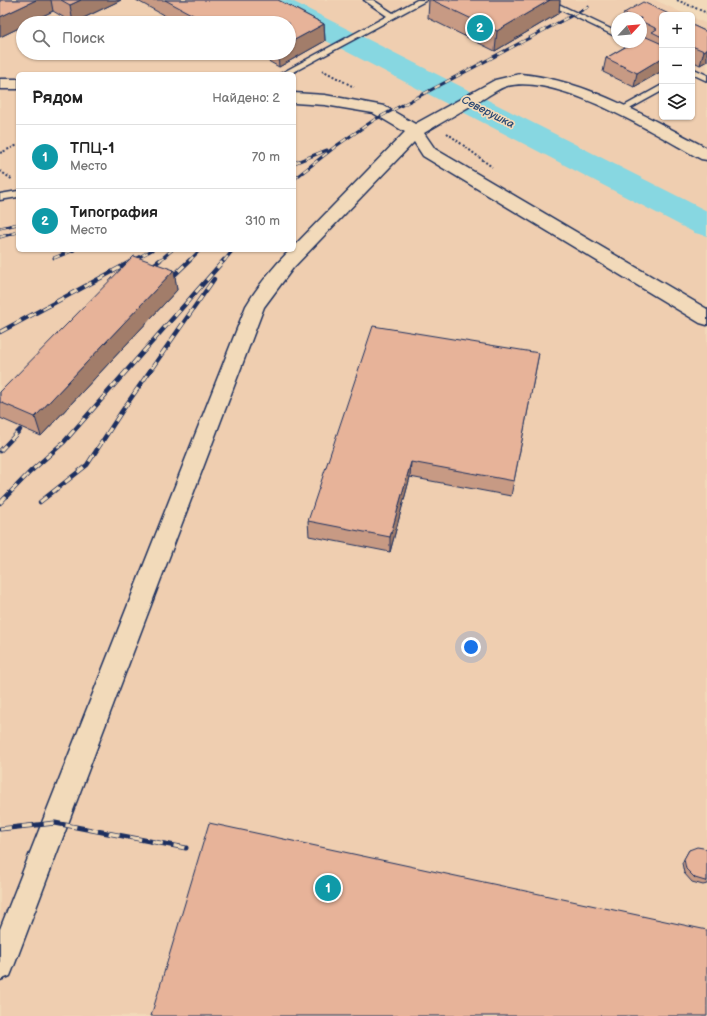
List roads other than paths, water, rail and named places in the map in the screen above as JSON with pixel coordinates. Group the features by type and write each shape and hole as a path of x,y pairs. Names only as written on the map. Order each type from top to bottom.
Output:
{"street":[{"path":"0,966 255,306 287,264 415,132 500,83 520,79 543,81 567,87 621,110 707,155"},
{"path":"0,84 16,84"},
{"path":"296,98 325,100 378,109 415,132 428,152 707,318"}],"lane":[{"path":"368,0 392,16"},
{"path":"288,72 360,32 423,0"},
{"path":"544,0 611,32"},
{"path":"695,72 707,78"},
{"path":"621,110 659,90"},
{"path":"0,197 16,194"}],"waterway":[{"name":"Северушка","path":"269,0 707,225"}],"railway":[{"path":"296,177 336,146 374,120 588,7"},
{"path":"296,162 327,150"},
{"path":"0,228 16,224"},
{"path":"0,237 16,233"},
{"path":"54,258 69,252"},
{"path":"132,261 148,252"},
{"path":"159,261 170,252"},
{"path":"190,260 198,252"},
{"path":"224,261 231,252"},
{"path":"0,332 134,260"},
{"path":"147,270 160,260"},
{"path":"167,282 190,260"},
{"path":"0,503 30,472 64,442 224,260"},
{"path":"40,502 87,465 122,411 214,279"},
{"path":"0,451 20,430"},
{"path":"0,829 55,823 186,848"}],"place":[{"name":"Типография","path":"480,28"},
{"name":"ТПЦ-1","path":"328,888"}]}
